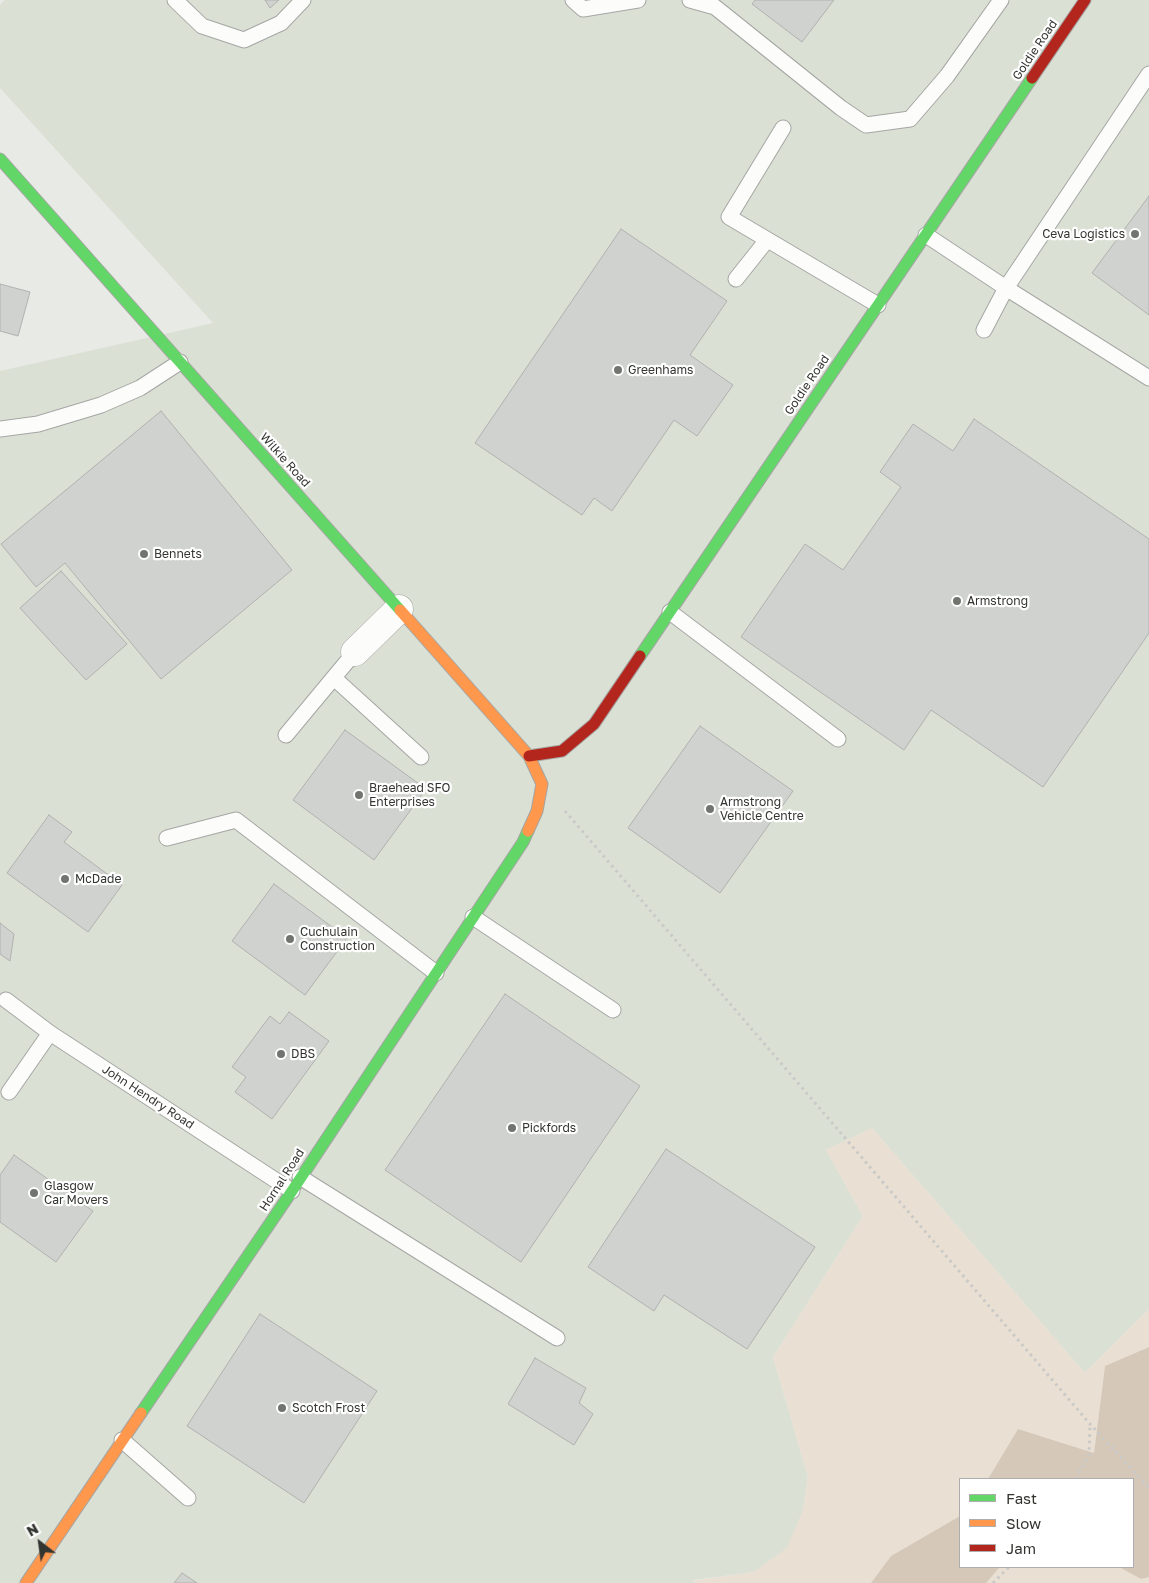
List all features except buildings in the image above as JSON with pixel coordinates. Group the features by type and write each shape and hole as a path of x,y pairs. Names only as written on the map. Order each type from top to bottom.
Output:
{"street":[{"name":"Goldie Road","path":"529,756 562,751 594,724 1085,0"},
{"name":"Wilkie Road","path":"0,159 529,756 542,784"},
{"path":"355,652 399,609"},
{"name":"Hornal Road","path":"26,1583 292,1192 300,1177 523,842 537,811 542,784"}],"lane":[{"path":"174,0 202,26 244,40 281,23 303,0"},
{"path":"572,0 583,9 638,0"},
{"path":"690,0 715,7 840,108 866,125 910,119 947,76 1001,0"},
{"path":"984,330 1006,288 1149,74"},
{"path":"783,128 729,217 878,305"},
{"path":"926,235 1149,378"},
{"path":"736,280 767,240"},
{"path":"0,429 38,424 101,405 140,388 180,362"},
{"path":"670,612 838,739"},
{"path":"286,735 355,652"},
{"path":"334,678 421,757"},
{"path":"167,838 236,820 436,973"},
{"path":"473,917 612,1010"},
{"name":"John Hendry Road","path":"6,1000 50,1032 292,1192"},
{"path":"9,1092 50,1032"},
{"path":"300,1177 557,1338"},
{"path":"122,1440 188,1498"}],"path":[{"path":"542,784 1090,1424 1149,1488"},
{"path":"1077,1478 1089,1455 1090,1424"},
{"path":"993,1583 1008,1568"}],"shaded area":[{"path":"4,0 1149,0 1149,1309 1085,1373 872,1128 826,1150 863,1216 773,1357 808,1477 803,1510 788,1548 754,1572 693,1580 695,1583 0,1583 0,371 213,323 0,88 0,5"},
{"path":"872,1128 1085,1373 1149,1309 1149,1347 1105,1366 1094,1453 1018,1429 989,1478 959,1478 959,1517 891,1556 871,1583 695,1583 692,1581 754,1572 787,1548 803,1510 808,1477 773,1357 863,1216 826,1150"},
{"path":"1149,1347 1149,1577 1141,1579 1121,1568 1134,1568 1134,1478 989,1478 1018,1429 1094,1453 1105,1366"},
{"path":"959,1517 959,1568 999,1568 986,1583 871,1583 891,1556"},
{"path":"999,1568 1121,1568 1141,1579 1149,1577 1149,1583 986,1583"}],"traffic: fast":[{"path":"640,656 1032,78"},
{"path":"0,159 400,610"},
{"path":"141,1413 292,1191 523,842 528,831"}],"traffic: slow":[{"path":"400,610 529,756 542,784 537,811 528,831"},
{"path":"26,1583 141,1413"}],"traffic: jam":[{"path":"1032,78 1085,0"},
{"path":"529,756 562,751 594,724 640,656"}],"place":[{"name":"Ceva Logistics","path":"1135,234"},
{"name":"Greenhams","path":"618,370"},
{"name":"Bennets","path":"144,554"},
{"name":"Armstrong","path":"957,601"},
{"name":"Braehead SFO Enterprises","path":"359,795"},
{"name":"Armstrong Vehicle Centre","path":"710,809"},
{"name":"McDade","path":"65,879"},
{"name":"Cuchulain Construction","path":"290,939"},
{"name":"DBS","path":"281,1054"},
{"name":"Pickfords","path":"512,1128"},
{"name":"Glasgow Car Movers","path":"34,1193"},
{"name":"Scotch Frost","path":"282,1408"}]}
